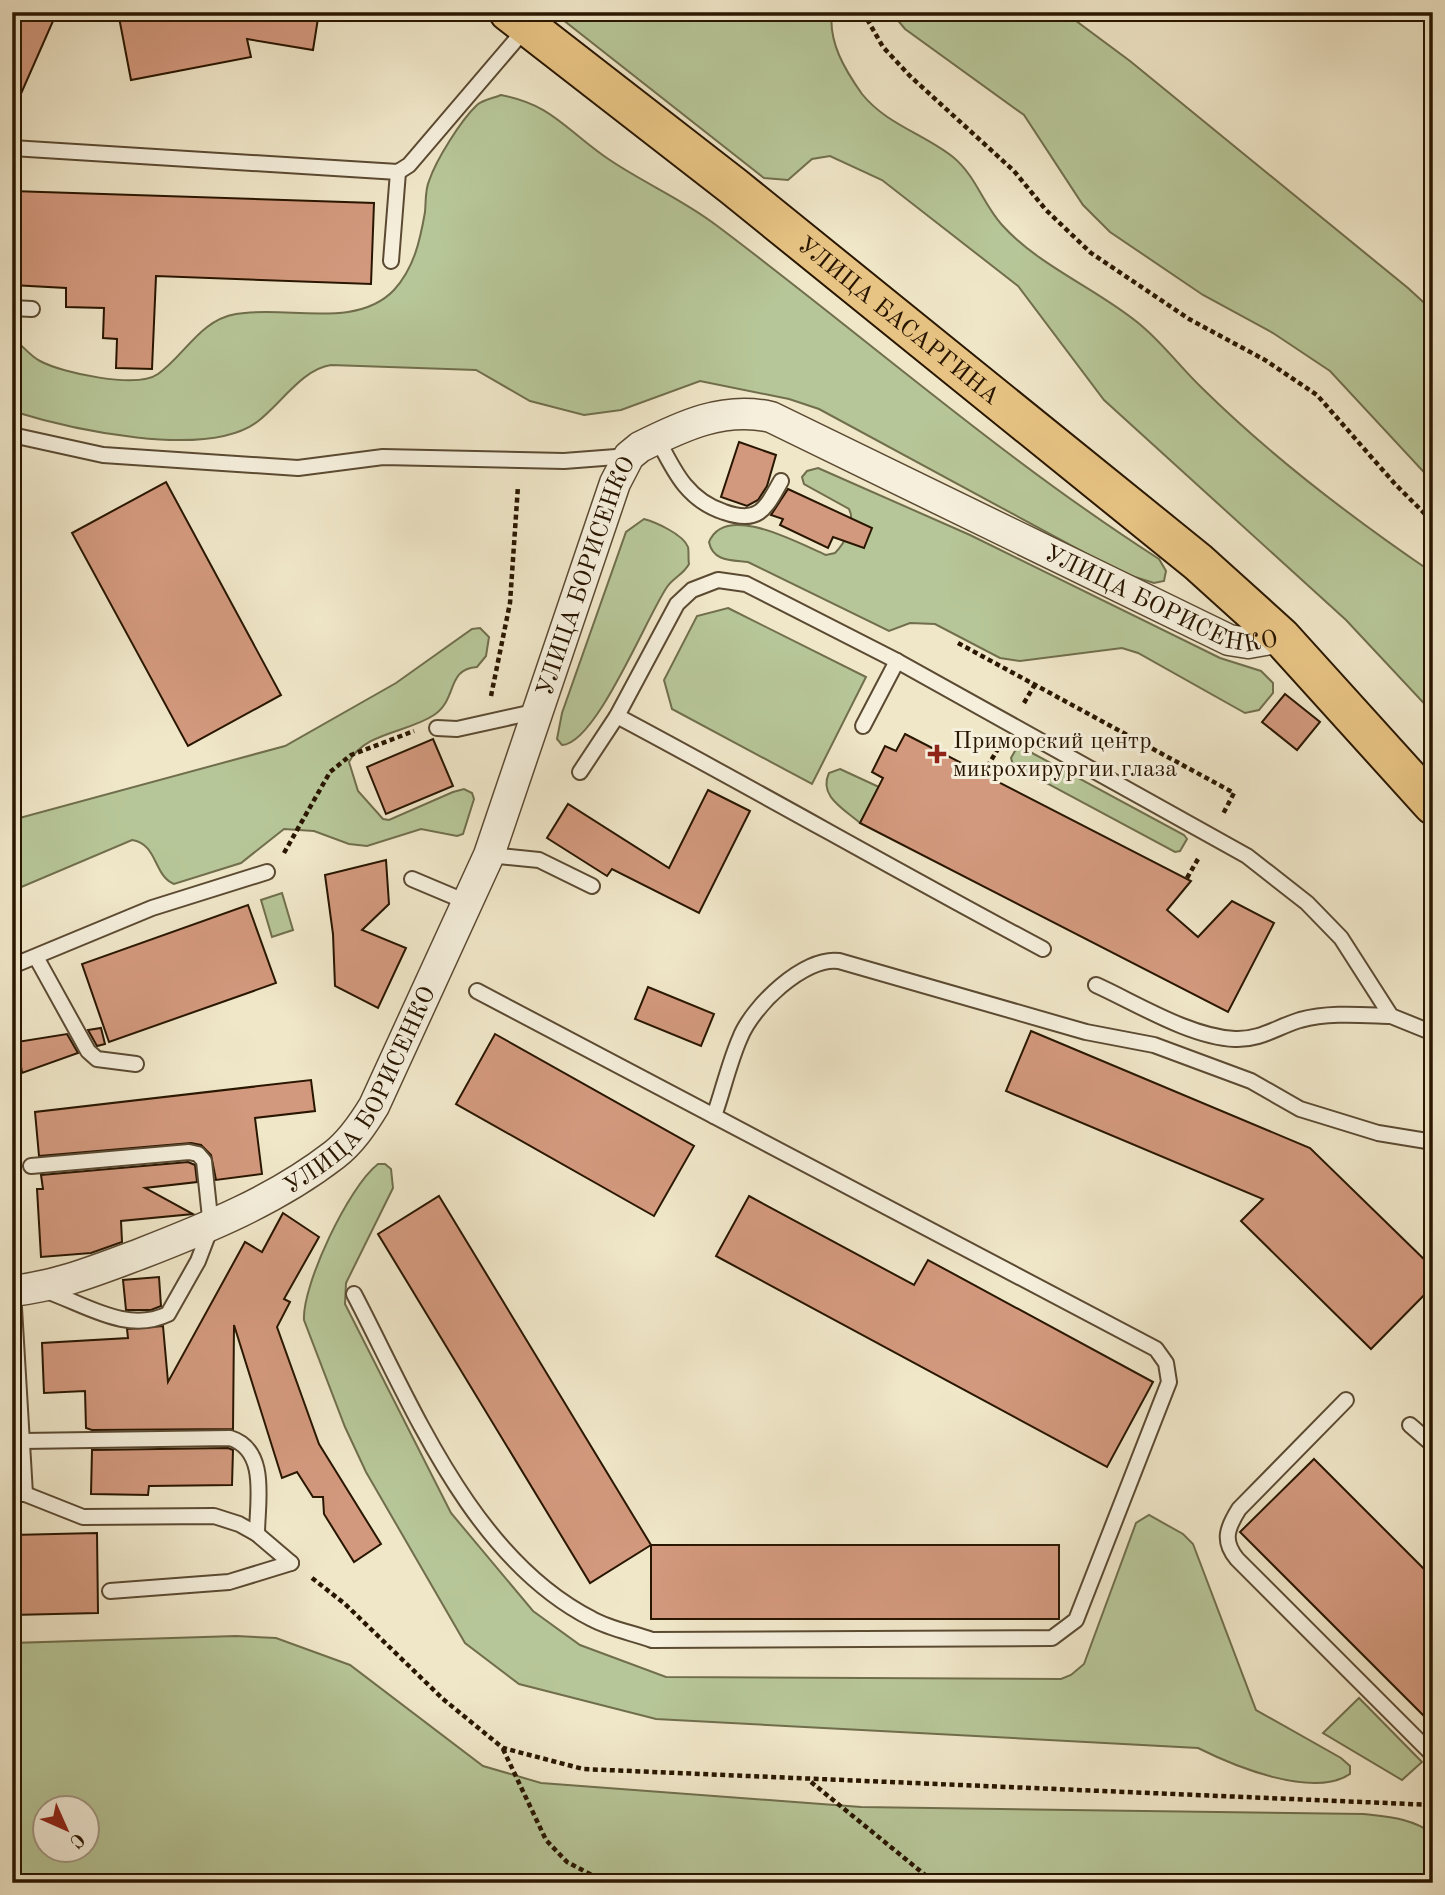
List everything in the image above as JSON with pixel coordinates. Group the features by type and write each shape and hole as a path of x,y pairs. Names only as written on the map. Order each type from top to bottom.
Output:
{"main road":[{"name":"УЛИЦА БАСАРГИНА","path":"518,20 733,186 1198,562 1281,637"},
{"name":"УЛИЦА БОРИСЕНКО","path":"1281,637 1433,805"}],"street":[{"name":"УЛИЦА БОРИСЕНКО","path":"21,1290 88,1275 211,1227 294,1182 335,1154 358,1131 374,1106 489,855 615,483 629,456 657,438 732,412 771,417 1228,640 1248,643 1281,637"}],"lane":[{"path":"12,148 398,172 409,164 518,20"},
{"path":"391,261 398,172"},
{"path":"12,308 32,309"},
{"path":"12,435 103,455 298,468 383,457 520,461 629,456"},
{"path":"657,438 680,481 690,493 711,508 742,519 755,516 769,503 781,481"},
{"path":"580,772 617,716 677,604 692,590 718,580 746,584 897,661 1247,856 1307,903 1341,938 1391,1016"},
{"path":"863,726 897,661"},
{"path":"437,728 457,729 538,711"},
{"path":"617,716 804,817 848,845 1043,949"},
{"path":"489,855 538,860 592,886"},
{"path":"12,966 152,908 267,872"},
{"path":"412,879 469,903"},
{"path":"36,957 88,1051 97,1059 136,1064"},
{"path":"714,1116 740,1037 751,1018 792,978 813,965 832,960 1086,1032 1154,1045 1251,1081 1300,1108 1378,1133 1433,1142"},
{"path":"1096,985 1193,1030 1235,1039 1261,1038 1281,1028 1313,1018 1336,1015 1391,1016 1433,1033"},
{"path":"354,1294 465,1501 494,1539 545,1588 592,1620 652,1640 1052,1638 1076,1620 1169,1382 1166,1363 1156,1349 477,991"},
{"path":"31,1166 198,1154 204,1161 211,1227 178,1300 168,1314 160,1318 122,1321 21,1290 22,1441 19,1494 83,1517 214,1516 239,1524 257,1534 291,1563"},
{"path":"1346,1401 1239,1510 1228,1527 1229,1546 1237,1559 1433,1755"},
{"path":"1410,1424 1433,1445"},
{"path":"22,1441 230,1438 241,1441 250,1451 258,1468 257,1534"},
{"path":"110,1591 229,1582 291,1563"}],"path":[{"path":"863,12 883,47 910,76 1014,171 1046,209 1091,253 1189,319 1265,360 1317,395 1433,523"},
{"path":"485,723 510,603 520,461"},
{"path":"958,643 1234,793"},
{"path":"267,872 284,855 330,772 351,755 423,728 437,728"},
{"path":"291,1563 345,1604 443,1699 503,1748 583,1769 1433,1805"},
{"path":"503,1748 546,1840 567,1862 607,1883"},
{"path":"809,1780 935,1883"}],"green space":[{"path":"553,12 832,12 831,23 839,55 862,94 872,104 894,121 953,157 968,173 995,217 1018,240 1053,267 1127,314 1159,342 1229,414 1284,462 1373,531 1433,573 1433,713 1346,620 1104,400 1018,286 882,180 830,156 812,159 788,180 764,178"},
{"path":"891,12 1064,12 1130,61 1408,288 1433,311 1433,482 1330,371 1273,333 1203,295 1110,232 1083,205 1024,115 905,29"},
{"path":"501,95 545,111 617,165 689,206 716,225 989,439 1159,559 1166,571 1164,581 1154,583 1122,573 819,409 789,399 700,381 621,410 584,415 530,401 476,370 331,365 310,373 257,422 234,433 205,439 172,440 101,432 12,411 12,337 36,359 51,366 99,378 134,380 158,374 212,323 223,318 256,312 340,313 378,302 394,290 407,273 421,233 428,185 443,152 477,105"},
{"path":"818,468 970,535 1220,658 1261,671 1273,683 1273,693 1259,710 1245,713 1138,653 1122,648 1020,661 1000,658 935,624 910,623 889,631 748,562 719,557 711,549 709,542 717,531 730,525 746,525 781,535 826,555 835,553 848,532 851,514 849,509 804,484 802,477 807,471"},
{"path":"644,519 675,533 685,542 689,564 667,587 620,677 590,724 575,739 562,745 557,739 562,713 626,532"},
{"path":"728,608 866,677 812,784 672,709 664,680 697,616"},
{"path":"480,628 489,637 486,656 477,667 461,673 441,708 423,721 365,745 349,762 358,791 383,819 389,820 453,792 464,789 472,793 474,799 463,834 457,836 421,829 367,846 349,844 314,831 284,829 241,863 174,884 162,874 147,847 132,840 12,891 12,820 285,746 396,683 472,629"},
{"path":"1021,747 1184,835 1187,839 1180,851 1175,852 1013,765 1011,758"},
{"path":"840,769 879,787 860,823 834,801 827,789 829,773"},
{"path":"282,893 293,930 272,937 261,900"},
{"path":"378,1164 385,1164 391,1169 393,1188 346,1283 345,1304 451,1513 533,1611 580,1645 666,1677 1061,1679 1071,1675 1084,1664 1136,1523 1149,1515 1183,1534 1193,1544 1256,1710 1341,1758 1350,1766 1350,1774 1334,1781 1295,1782 1252,1771 1198,1748 656,1719 519,1684 465,1643 366,1472 345,1427 304,1320 311,1284 329,1237 354,1193"},
{"path":"236,1636 276,1638 350,1665 483,1766 541,1783 861,1807 1363,1814 1408,1821 1433,1834 1433,1883 12,1883 12,1643"},
{"path":"1359,1698 1422,1762 1402,1780 1323,1733"}],"building":[{"path":"12,12 57,12 12,114"},
{"path":"118,12 319,12 313,50 247,39 251,57 131,80"},
{"path":"12,191 374,203 371,284 156,276 152,369 116,368 117,339 103,338 104,308 66,307 66,288 12,285"},
{"path":"739,442 776,455 767,486 758,500 747,506 721,497"},
{"path":"166,482 281,695 188,746 72,533"},
{"path":"788,489 872,528 864,548 833,537 828,548 780,525 783,519 771,515"},
{"path":"1285,694 1320,722 1297,750 1262,722"},
{"path":"905,734 1191,881 1167,910 1198,937 1232,901 1274,923 1228,1012 860,823 883,778 872,772 885,746 896,751"},
{"path":"433,739 453,786 386,814 367,767"},
{"path":"708,790 750,811 699,913 612,869 607,876 547,838 568,804 669,868"},
{"path":"386,860 389,904 362,930 406,948 378,1008 335,986 333,934 325,875"},
{"path":"248,905 276,983 109,1042 82,964"},
{"path":"648,987 714,1014 701,1046 635,1019"},
{"path":"101,1028 105,1044 97,1046 88,1030"},
{"path":"1031,1031 1310,1148 1433,1268 1433,1286 1371,1349 1241,1221 1263,1199 1006,1091"},
{"path":"67,1034 78,1053 22,1073 17,1042"},
{"path":"495,1034 694,1146 654,1216 456,1104"},
{"path":"311,1080 315,1111 255,1118 262,1174 216,1180 211,1155 201,1145 191,1143 39,1156 35,1112"},
{"path":"188,1162 195,1165 197,1182 145,1188 193,1214 121,1221 122,1242 91,1253 41,1257 37,1189 43,1189 41,1175"},
{"path":"439,1196 651,1545 590,1583 378,1234"},
{"path":"749,1196 914,1285 928,1260 1153,1382 1107,1467 716,1256"},
{"path":"283,1213 319,1237 284,1299 290,1302 277,1327 319,1444 381,1544 354,1562 324,1514 323,1497 313,1497 297,1472 282,1478 234,1325 233,1429 92,1430 86,1428 85,1391 44,1393 42,1343 128,1338 127,1329 163,1326 168,1382 245,1242 262,1252"},
{"path":"159,1277 161,1306 151,1310 126,1310 123,1280"},
{"path":"92,1450 233,1450 232,1485 149,1486 148,1495 91,1494"},
{"path":"1314,1459 1433,1578 1433,1725 1240,1532"},
{"path":"97,1533 98,1613 12,1615 12,1535"},
{"path":"651,1545 1059,1545 1059,1619 651,1619"}],"place":[{"name":"Приморский центр микрохирургии глаза","path":"937,754"}]}
